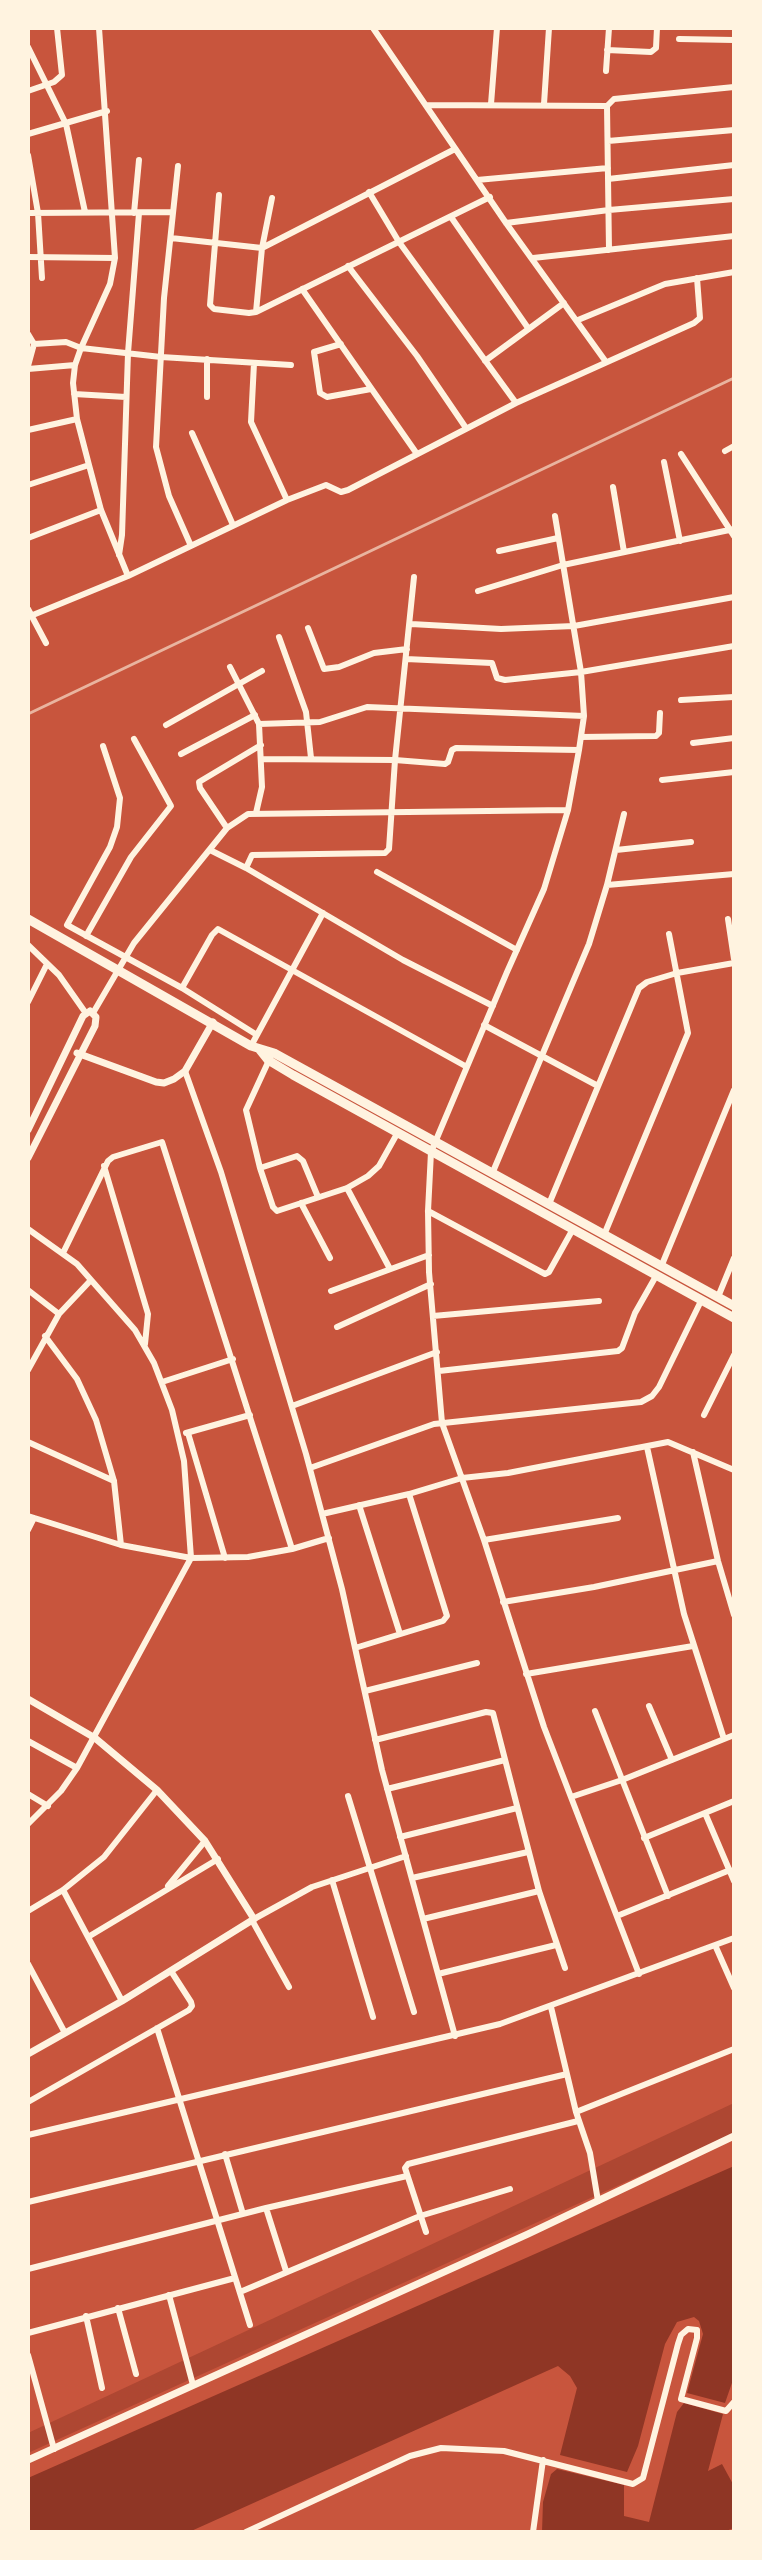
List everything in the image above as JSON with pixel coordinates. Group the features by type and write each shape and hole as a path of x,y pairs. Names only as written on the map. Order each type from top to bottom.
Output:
{"highway":[{"path":"28,919 573,1229 734,1306"},
{"path":"271,1056 398,1132 492,1174 604,1235 701,1301 734,1318"}],"street":[{"path":"28,91 59,78 63,71 57,28"},
{"path":"99,28 115,258 110,284 75,365 74,394 77,419 101,510 128,576"},
{"path":"373,28 506,223 606,362"},
{"path":"491,104 497,28"},
{"path":"544,104 549,28"},
{"path":"606,71 609,28"},
{"path":"607,50 651,52 656,48 657,28"},
{"path":"679,39 734,40"},
{"path":"28,47 66,124 85,212"},
{"path":"609,250 607,106 614,99 734,87"},
{"path":"426,105 607,106"},
{"path":"28,134 107,111"},
{"path":"608,141 734,130"},
{"path":"171,238 262,248 455,149"},
{"path":"28,155 38,213 42,278"},
{"path":"119,555 139,160"},
{"path":"608,179 734,165"},
{"path":"178,166 161,357 157,458 169,496 191,546"},
{"path":"477,180 608,168"},
{"path":"369,192 399,242 516,403"},
{"path":"219,195 210,302 212,307 256,312 490,197"},
{"path":"256,312 262,248 272,198"},
{"path":"506,223 734,199"},
{"path":"28,213 173,212"},
{"path":"451,217 528,328"},
{"path":"533,258 734,236"},
{"path":"28,257 115,258"},
{"path":"348,266 417,356 466,428"},
{"path":"578,320 658,286 734,272"},
{"path":"46,643 29,614 128,576 287,500 326,485 341,492 348,490 516,403 698,320 697,278"},
{"path":"302,289 417,454"},
{"path":"485,361 564,303"},
{"path":"28,334 34,344 28,367 75,365"},
{"path":"34,344 66,342 81,348 161,357 291,365"},
{"path":"341,344 314,352 320,393 327,397 371,389"},
{"path":"207,359 207,397"},
{"path":"254,363 251,422 287,500"},
{"path":"74,394 126,397"},
{"path":"28,430 77,419"},
{"path":"192,433 233,525"},
{"path":"725,451 734,446"},
{"path":"478,591 563,565 733,532 681,454"},
{"path":"664,462 680,541"},
{"path":"28,485 89,465"},
{"path":"613,487 624,552"},
{"path":"28,538 101,510"},
{"path":"555,516 581,672 584,716 579,750 568,810 544,889 433,1147 428,1211 429,1255 442,1423 484,1540 526,1674 639,1974"},
{"path":"499,551 558,538"},
{"path":"246,868 252,855 385,853 389,849 414,577"},
{"path":"411,624 501,629 574,626 734,597"},
{"path":"308,628 324,669 339,667 374,653 407,649"},
{"path":"279,637 309,724 311,758"},
{"path":"406,659 492,663 497,678 502,680 581,672 734,646"},
{"path":"230,667 259,724 262,787 256,813"},
{"path":"166,725 262,671"},
{"path":"681,700 734,697"},
{"path":"259,724 309,724 367,707 584,716"},
{"path":"581,737 655,737 659,733 660,713"},
{"path":"181,754 255,715"},
{"path":"693,743 734,738"},
{"path":"86,936 131,857 171,806 134,739"},
{"path":"227,828 199,782 261,745"},
{"path":"103,746 118,788 120,808 115,836 67,922 69,927 182,988 257,1035"},
{"path":"261,759 395,760 445,764 456,748 579,750"},
{"path":"662,780 734,772"},
{"path":"28,1130 68,1049 124,957 227,828 244,816 256,813 568,810"},
{"path":"492,1174 589,944 624,814"},
{"path":"616,850 691,842"},
{"path":"210,850 403,960 493,1006"},
{"path":"377,872 517,950"},
{"path":"607,885 734,874"},
{"path":"255,1048 257,1035 323,913"},
{"path":"549,1204 639,988 647,982 677,973 734,961 728,919"},
{"path":"182,988 218,929 467,1067"},
{"path":"604,1235 688,1030 669,934"},
{"path":"28,945 59,975 96,1020 28,1158"},
{"path":"28,955 36,952"},
{"path":"28,1002 47,964"},
{"path":"68,1049 156,1082 174,1079 185,1071 213,1022"},
{"path":"484,1025 598,1086"},
{"path":"271,1056 246,1110 260,1168 275,1210 282,1211 347,1188 374,1172 398,1132"},
{"path":"185,1071 221,1172 310,1468 387,1789 455,2036"},
{"path":"439,1371 618,1351 624,1345 635,1313 659,1271 734,1090"},
{"path":"63,1253 104,1166 113,1157 163,1143 292,1549"},
{"path":"260,1168 297,1156 303,1161 318,1197"},
{"path":"104,1166 148,1314 145,1345"},
{"path":"347,1188 390,1269"},
{"path":"301,1203 330,1258"},
{"path":"428,1211 545,1274 573,1229"},
{"path":"28,1229 63,1253 91,1280 145,1345 162,1382 179,1435 187,1483 191,1558 77,1768 48,1806 28,1824"},
{"path":"331,1291 429,1255"},
{"path":"718,1297 734,1258"},
{"path":"28,1370 59,1314 91,1280"},
{"path":"337,1327 431,1284"},
{"path":"28,1290 59,1314"},
{"path":"433,1316 599,1301"},
{"path":"310,1468 426,1426 641,1402 652,1396 659,1387 701,1301"},
{"path":"45,1336 64,1358 87,1397 114,1481 121,1545"},
{"path":"292,1406 437,1352"},
{"path":"704,1415 734,1355"},
{"path":"162,1382 233,1359"},
{"path":"179,1435 250,1415"},
{"path":"188,1433 225,1558"},
{"path":"28,1442 114,1481"},
{"path":"322,1514 462,1478 508,1473 668,1442 734,1470"},
{"path":"647,1447 673,1571 693,1646 724,1739"},
{"path":"693,1451 718,1561 734,1615"},
{"path":"355,1648 443,1621 447,1616 409,1494"},
{"path":"359,1505 400,1634"},
{"path":"28,1530 31,1517 121,1545 191,1558 225,1558 292,1549 329,1538"},
{"path":"484,1540 618,1518"},
{"path":"503,1602 718,1561"},
{"path":"526,1674 693,1646"},
{"path":"365,1691 477,1663"},
{"path":"28,1699 95,1738 130,1765 205,1841 254,1920 289,1987"},
{"path":"649,1706 672,1760"},
{"path":"595,1711 668,1896"},
{"path":"375,1740 491,1712 539,1891 565,1968"},
{"path":"571,1797 734,1735"},
{"path":"28,1741 77,1768"},
{"path":"387,1789 505,1760"},
{"path":"28,1911 93,1867 114,1846 157,1790"},
{"path":"28,1794 48,1806"},
{"path":"348,1796 414,2012"},
{"path":"644,1838 734,1801"},
{"path":"400,1837 517,1808"},
{"path":"705,1813 734,1881"},
{"path":"163,1892 205,1841"},
{"path":"412,1878 528,1852"},
{"path":"28,2054 312,1887 406,1856"},
{"path":"88,1937 218,1859"},
{"path":"617,1916 730,1870"},
{"path":"332,1880 373,2017"},
{"path":"63,1890 122,2001"},
{"path":"423,1919 539,1891"},
{"path":"28,2135 455,2036 551,2007 734,1938"},
{"path":"438,1974 556,1945"},
{"path":"715,1945 734,1988"},
{"path":"28,1964 65,2033"},
{"path":"28,2102 192,2006 171,1971"},
{"path":"551,2007 578,2121 590,2153 598,2201"},
{"path":"157,2028 250,2325"},
{"path":"576,2112 734,2049"},
{"path":"28,2202 567,2074"},
{"path":"426,2232 407,2176 405,2168 408,2164 578,2121"},
{"path":"28,2460 734,2136"},
{"path":"225,2154 243,2214"},
{"path":"28,2269 217,2220 407,2176"},
{"path":"240,2292 420,2216 510,2189"},
{"path":"266,2208 286,2271"},
{"path":"28,2333 235,2278"},
{"path":"169,2295 193,2385"},
{"path":"118,2308 136,2374"},
{"path":"86,2316 102,2388"},
{"path":"246,2532 423,2450 485,2449 543,2460 628,2484 643,2478 681,2335 692,2328 697,2330 697,2338 681,2397 727,2411 733,2418"},
{"path":"28,2355 54,2449"},
{"path":"28,2398 38,2393"},
{"path":"727,2411 734,2402"},
{"path":"533,2532 543,2460"}],"shaded area":[{"path":"734,2103 734,2133 28,2453 28,2433"},
{"path":"734,2166 734,2377 725,2403 687,2393 703,2334 699,2321 694,2317 677,2322 665,2344 638,2446 627,2472 560,2455 577,2388 570,2376 558,2366 189,2532 28,2532 28,2478"},
{"path":"684,2403 723,2414 708,2471 722,2464 734,2486 734,2528 723,2532 542,2532 543,2502 551,2474 557,2469 624,2485 624,2516 649,2522 677,2412"}],"railway":[{"path":"28,714 734,378"}]}
